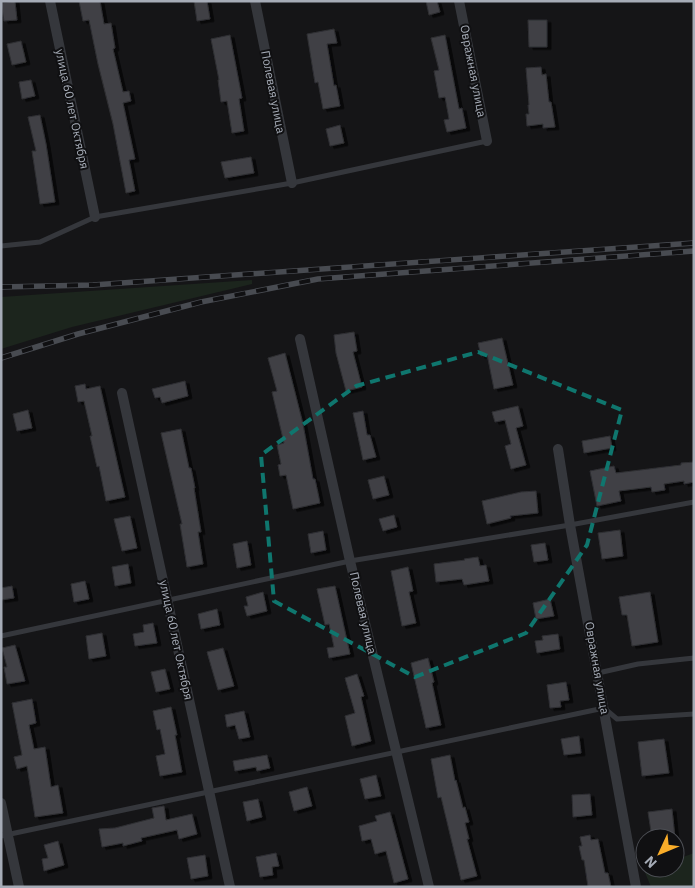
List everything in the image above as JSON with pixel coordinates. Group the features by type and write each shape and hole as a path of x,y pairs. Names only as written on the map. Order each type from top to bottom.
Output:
{"street":[{"name":"улица 60 лет Октября","path":"50,1 95,217"},
{"name":"Полевая улица","path":"255,1 292,183"},
{"name":"Овражная улица","path":"459,1 486,141"},
{"name":"Полевая улица","path":"300,339 350,561 429,887"},
{"name":"улица 60 лет Октября","path":"122,393 230,887"},
{"name":"Овражная улица","path":"558,449 570,525 636,887"},
{"path":"1,803 4,835 19,887"}],"lane":[{"path":"1,246 40,242 95,217 292,183 486,141"},
{"path":"1,636 350,561 570,525 694,502"},
{"path":"598,673 638,664 694,658"},
{"path":"4,835 604,708 617,719 694,714"}],"highlighted area":[{"path":"478,352 622,410 587,545 526,633 415,677 274,601 261,455 356,386"}],"shaded area":[{"path":"252,280 252,284 72,327 1,349 1,297"},
{"path":"694,853 694,887 651,887 647,878 685,878 685,856"}],"building":[{"path":"15,1 17,20 4,21 1,3"},
{"path":"79,1 100,1 104,24 111,23 115,48 113,49 123,92 129,91 131,101 123,103 135,159 129,160 135,191 126,193 113,124 89,20 83,21"},
{"path":"194,1 207,1 210,19 197,21"},
{"path":"426,1 437,1 440,12 429,15"},
{"path":"528,20 547,20 547,47 529,47"},
{"path":"334,29 337,43 327,44 334,86 336,85 340,106 323,109 318,82 315,83 307,34"},
{"path":"230,35 242,98 239,99 244,131 232,133 227,101 221,102 211,39"},
{"path":"445,35 459,109 462,108 466,128 447,132 444,120 449,119 445,97 439,98 434,71 439,70 431,38"},
{"path":"21,41 26,62 12,65 7,44"},
{"path":"541,67 542,75 546,74 549,102 551,102 555,127 543,128 543,124 527,126 526,114 529,114 529,105 526,68"},
{"path":"31,80 35,96 22,99 19,82"},
{"path":"40,115 55,202 40,204 32,151 36,151 28,117"},
{"path":"340,125 344,143 330,146 326,129"},
{"path":"251,157 254,173 225,178 221,162"},
{"path":"354,332 357,351 353,352 362,387 346,391 336,353 334,335"},
{"path":"502,338 513,385 494,389 487,354 481,356 478,343"},
{"path":"285,353 320,503 293,509 286,475 280,476 278,465 281,464 277,445 284,443 272,392 277,391 268,358"},
{"path":"185,381 188,396 162,403 160,397 155,398 152,389"},
{"path":"85,384 86,389 100,386 125,497 106,501 99,466 97,467 90,436 92,436 84,401 78,402 75,386"},
{"path":"518,406 523,426 516,428 526,465 511,469 505,446 511,444 505,420 495,422 492,412"},
{"path":"28,410 32,428 17,431 13,414"},
{"path":"363,411 367,435 370,435 376,457 363,460 353,413"},
{"path":"181,429 195,488 201,532 198,532 203,564 187,567 180,524 182,524 161,433"},
{"path":"610,436 612,448 584,453 582,441"},
{"path":"694,462 694,482 684,484 684,481 664,484 665,490 652,492 651,487 619,491 621,501 597,506 590,471 614,466 616,473"},
{"path":"384,476 389,495 373,499 368,480"},
{"path":"536,491 538,513 510,516 511,518 487,524 482,501 521,492"},
{"path":"394,515 397,527 383,531 379,519"},
{"path":"130,516 137,548 122,551 114,519"},
{"path":"620,530 623,556 602,559 598,533"},
{"path":"323,531 326,550 311,553 308,534"},
{"path":"247,541 251,565 237,568 233,544"},
{"path":"545,543 548,560 534,562 531,545"},
{"path":"478,557 480,566 486,565 489,581 464,585 462,579 436,582 434,564"},
{"path":"128,564 131,583 115,586 112,567"},
{"path":"408,567 413,591 409,592 416,623 402,626 391,571"},
{"path":"85,581 89,599 74,602 71,584"},
{"path":"12,586 14,598 1,600 1,588"},
{"path":"335,586 350,654 329,658 327,648 334,647 329,624 325,625 317,589"},
{"path":"263,592 267,611 247,616 244,606 248,606 246,597"},
{"path":"650,592 658,642 632,646 627,615 622,615 619,597"},
{"path":"550,599 554,616 536,619 533,603"},
{"path":"217,609 220,625 201,629 198,614"},
{"path":"153,623 157,643 135,646 133,634 144,632 143,625"},
{"path":"102,633 106,656 89,659 86,636"},
{"path":"558,634 560,649 537,653 535,641 543,640 542,636"},
{"path":"15,645 25,681 7,684 4,667 7,667 2,648"},
{"path":"223,648 234,686 218,690 207,652"},
{"path":"428,658 441,725 426,728 411,663"},
{"path":"165,669 170,689 156,692 151,672"},
{"path":"357,674 364,696 361,697 371,741 352,746 345,716 355,713 345,678"},
{"path":"566,682 569,700 560,701 561,707 550,708 547,685"},
{"path":"32,699 36,723 29,725 34,749 45,747 51,787 58,785 63,813 35,817 27,766 17,769 14,757 22,755 12,703"},
{"path":"171,707 182,772 160,776 156,756 165,754 160,729 157,730 153,711"},
{"path":"244,711 250,737 239,739 235,725 227,727 225,715"},
{"path":"579,736 581,753 564,755 561,739"},
{"path":"664,739 669,773 642,776 638,742"},
{"path":"267,755 270,768 257,771 256,767 235,771 233,761"},
{"path":"450,755 455,781 469,822 465,823 469,839 467,839 477,876 461,880 441,797 438,798 431,759"},
{"path":"376,775 381,796 365,799 360,779"},
{"path":"307,787 312,806 294,811 289,792"},
{"path":"590,794 592,815 573,817 572,795"},
{"path":"258,799 262,817 247,821 243,802"},
{"path":"164,806 166,820 192,814 197,834 179,839 177,830 141,838 142,841 123,846 123,843 102,847 99,829 115,828 154,818 152,808"},
{"path":"672,809 674,828 650,828 648,812"},
{"path":"390,812 408,879 394,883 386,851 375,854 371,839 362,841 359,826 377,821 375,816"},
{"path":"590,835 591,840 598,839 605,873 608,873 611,887 588,887 584,860 582,860 579,846 582,846 580,837"},
{"path":"58,841 64,865 44,871 42,859 48,858 44,845"},
{"path":"276,853 279,866 272,867 273,875 260,877 256,857"},
{"path":"205,855 208,876 191,879 187,858"}],"railway":[{"path":"1,287 93,285 694,243"},
{"path":"1,358 78,334 201,302 318,279 694,251"}]}
